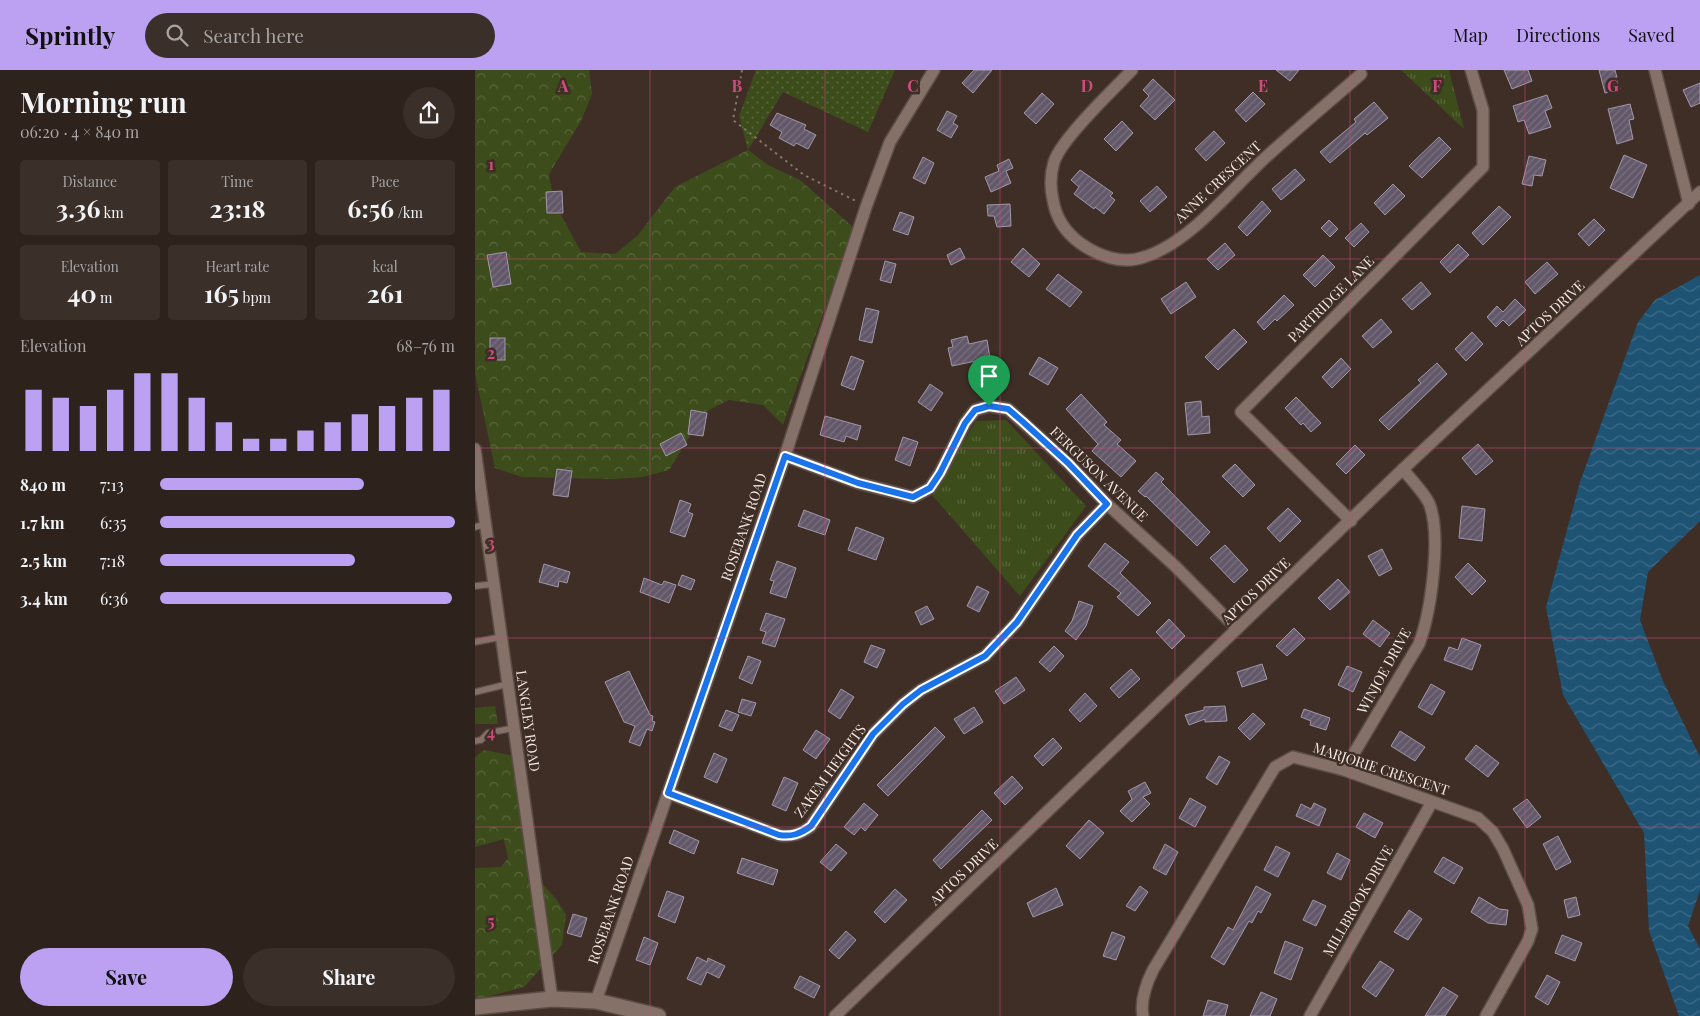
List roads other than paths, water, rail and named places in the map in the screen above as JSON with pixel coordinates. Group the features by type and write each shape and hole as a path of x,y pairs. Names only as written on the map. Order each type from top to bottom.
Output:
{"street":[{"name":"ROSEBANK ROAD","path":"595,1001 785,456 866,207 890,142 934,70"},
{"name":"ANNE CRESCENT","path":"1132,70 1079,126 1054,160 1050,184 1056,214 1071,236 1093,253 1119,260 1143,258 1164,248 1191,229 1266,157 1361,71"},
{"name":"PARTRIDGE LANE","path":"1351,521 1241,412 1483,167 1483,110 1471,70"},
{"path":"1655,70 1689,204"},
{"name":"APTOS DRIVE","path":"835,1016 1403,469 1700,192"},
{"name":"FERGUSON AVENUE","path":"785,456 858,483 913,497 930,488 940,473 965,423 975,410 989,406 1008,409 1068,463 1107,504 1176,567 1237,629"},
{"name":"LANGLEY ROAD","path":"475,456 480,525 494,584 552,999"},
{"name":"WINJOE DRIVE","path":"1344,770 1419,644 1427,622 1434,543 1431,513 1424,494 1403,469"},
{"name":"ZAKEM HEIGHTS","path":"668,793 779,835 789,836 801,833 816,820 873,734 903,704 921,690 985,656 1017,622 1077,535 1107,504"},
{"name":"MARJORIE CRESCENT","path":"1143,1016 1145,986 1153,970 1275,767 1293,757 1344,770 1478,818 1493,832 1528,905 1532,929 1528,941 1486,1016"},
{"name":"MILLBROOK DRIVE","path":"1310,1016 1433,802"},
{"path":"475,1007 552,999 595,1001 658,1016"}],"lane":[{"path":"475,586 494,584"},
{"path":"475,642 501,637"},
{"path":"475,692 508,684"},
{"path":"475,742 481,740 488,733 514,728"}],"water":[{"path":"1700,275 1700,521 1648,572 1640,620 1663,681 1700,757 1700,890 1688,926 1700,949 1700,1016 1679,1016 1649,931 1644,833 1563,695 1546,607 1580,482 1638,322 1655,300"}]}
